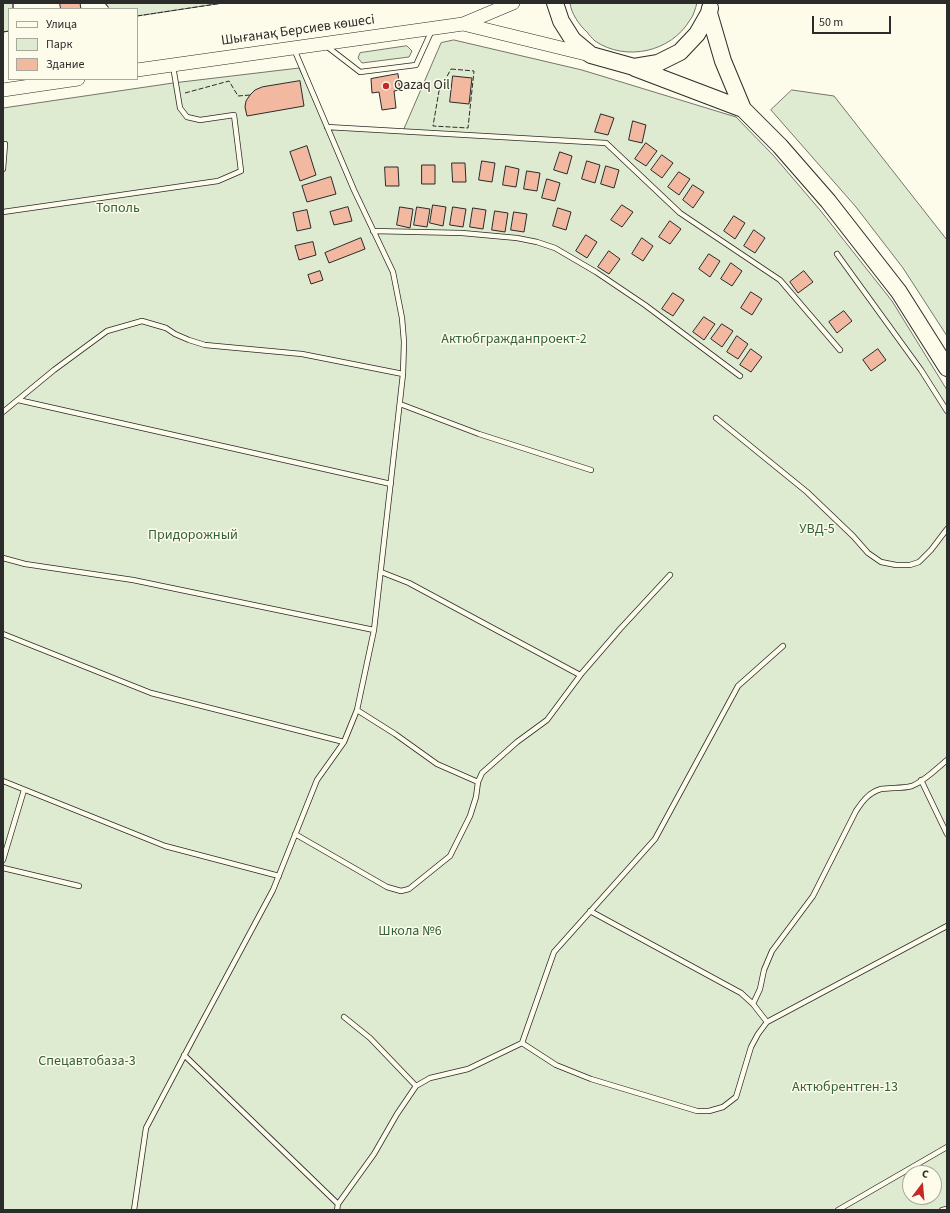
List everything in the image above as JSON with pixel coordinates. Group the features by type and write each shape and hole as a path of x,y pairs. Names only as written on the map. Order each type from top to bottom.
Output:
{"highway":[{"path":"555,3 561,21 573,40 591,55 634,67 743,108"},
{"path":"634,67 658,63 680,52 697,34 710,8"},
{"path":"710,8 722,61 743,108 780,146 833,207 899,292 947,368"}],"main road":[{"path":"463,24 513,3"},
{"path":"463,24 591,55"},
{"name":"Шығанақ Берсиев көшесі","path":"138,70 463,24"},
{"path":"3,90 40,82 65,80"}],"lane":[{"path":"322,43 360,72 416,65 433,28"},
{"path":"134,1210 146,1128 273,890 317,780 344,742 357,710 374,630 403,374 404,342 402,318 393,272 354,190 293,47"},
{"path":"3,212 218,181 241,171 234,115 200,120 187,117 180,108 173,65"},
{"path":"327,127 606,143 680,213 780,280 840,350"},
{"path":"3,169 5,144"},
{"path":"373,230 478,234 517,238 537,242 555,248 596,272 740,376"},
{"path":"837,254 921,370 947,411"},
{"path":"3,412 54,370 107,331 142,321 166,328 175,334 205,345 302,354 403,374"},
{"path":"18,400 391,484"},
{"path":"400,404 493,439 591,470"},
{"path":"716,418 807,492 853,536 868,553 881,562 896,565 910,565 919,562 931,550 947,529"},
{"path":"3,558 25,564 133,580 374,630"},
{"path":"381,572 409,583 580,675"},
{"path":"295,834 387,887 401,891 409,889 450,856 470,816 476,797 478,782 482,773 517,742 547,720 580,675 670,575"},
{"path":"3,634 151,693 344,742"},
{"path":"337,1210 338,1204 374,1154 396,1114 416,1086 430,1078 468,1069 522,1043 554,952 655,839 738,686 783,646"},
{"path":"357,710 438,764 478,782"},
{"path":"752,1004 760,989 764,970 772,951 813,896 856,811 864,799 881,789 898,789 913,785 947,760"},
{"path":"921,780 947,834"},
{"path":"3,781 165,846 279,876"},
{"path":"3,860 24,790"},
{"path":"3,868 78,886"},
{"path":"590,911 741,993 767,1022"},
{"path":"522,1043 556,1065 591,1078 697,1111 709,1111 723,1107 736,1097 751,1047 767,1022 947,926"},
{"path":"344,1017 370,1038 416,1086"},
{"path":"184,1055 338,1204"},
{"path":"838,1210 947,1147"},
{"path":"942,1210 947,1209"}],"green space":[{"path":"3,3 13,3 13,8 8,8 8,31 3,32"},
{"path":"105,3 223,3 138,16 138,8 109,8"},
{"path":"570,3 697,3 691,18 682,31 672,40 660,46 634,52 620,51 595,41 576,19"},
{"path":"454,40 582,70 736,117 773,155 820,210 892,301 947,390 947,1210 3,1210 3,108 173,83 299,68 327,125 403,131 441,43"},
{"path":"407,46 412,51 409,57 362,63 358,58 360,53"},
{"path":"792,90 834,96 947,240 947,336 903,268 856,207 771,110"}],"building":[{"path":"60,3 80,3 81,8 61,8"},
{"path":"398,74 400,90 394,91 396,108 382,110 379,92 372,93 371,79"},
{"path":"453,76 472,78 469,104 450,102"},
{"path":"300,81 304,106 247,116 245,107 246,101 255,90 262,87"},
{"path":"601,114 614,118 608,135 595,132"},
{"path":"633,121 646,125 642,143 629,140"},
{"path":"646,143 657,151 646,166 635,159"},
{"path":"307,146 316,175 300,181 290,152"},
{"path":"560,152 572,156 567,174 554,170"},
{"path":"662,155 673,163 662,178 651,170"},
{"path":"482,161 495,163 492,182 479,180"},
{"path":"587,161 600,165 595,183 582,179"},
{"path":"452,163 465,163 466,182 453,182"},
{"path":"422,165 435,165 435,184 422,184"},
{"path":"506,166 519,169 516,187 503,185"},
{"path":"606,166 619,170 614,188 601,184"},
{"path":"385,167 398,167 399,186 386,186"},
{"path":"527,171 540,173 537,191 524,189"},
{"path":"679,172 690,179 679,195 668,187"},
{"path":"331,177 336,194 307,202 302,186"},
{"path":"547,179 560,183 555,201 542,198"},
{"path":"693,185 704,192 693,208 683,200"},
{"path":"433,205 446,207 443,226 430,223"},
{"path":"622,205 633,212 622,227 611,220"},
{"path":"348,207 352,221 334,225 330,212"},
{"path":"400,207 413,209 410,228 397,225"},
{"path":"417,207 430,209 427,227 414,225"},
{"path":"453,207 466,209 463,227 450,225"},
{"path":"473,208 486,210 483,229 470,227"},
{"path":"558,208 571,212 566,230 553,226"},
{"path":"307,210 311,228 297,231 293,213"},
{"path":"495,211 508,213 505,232 492,230"},
{"path":"514,212 527,214 524,232 511,230"},
{"path":"734,216 745,223 735,239 724,231"},
{"path":"670,221 681,229 670,244 659,237"},
{"path":"754,230 765,238 755,253 744,246"},
{"path":"586,235 597,242 587,258 576,251"},
{"path":"361,238 365,249 329,263 325,253"},
{"path":"642,238 653,246 643,261 632,254"},
{"path":"313,242 316,255 299,260 295,246"},
{"path":"609,251 620,259 609,274 598,267"},
{"path":"709,254 720,261 710,277 699,269"},
{"path":"731,263 742,271 732,286 721,279"},
{"path":"320,271 323,280 311,284 308,275"},
{"path":"804,271 813,282 798,293 790,282"},
{"path":"751,292 762,299 752,315 741,308"},
{"path":"673,293 684,300 673,316 662,309"},
{"path":"844,311 852,321 837,333 829,322"},
{"path":"704,317 715,324 704,340 693,332"},
{"path":"722,324 733,331 722,347 711,339"},
{"path":"737,336 748,344 738,359 727,352"},
{"path":"751,349 762,357 751,372 740,365"},
{"path":"878,349 886,360 871,371 863,360"}],"fence":[{"path":"13,3 13,8"},
{"path":"105,3 109,8"},
{"path":"138,16 223,3"},
{"path":"3,32 8,31"},
{"path":"451,69 474,71 468,128 433,126 439,91 451,69"},
{"path":"185,93 229,81 238,96 250,95"}],"place":[{"name":"Qazaq Oil","path":"386,86"}],"park label":[{"name":"Тополь","path":"118,209"},
{"name":"Актюбгражданпроект-2","path":"514,340"},
{"name":"УВД-5","path":"817,530"},
{"name":"Придорожный","path":"193,536"},
{"name":"Школа №6","path":"410,932"},
{"name":"Спецавтобаза-3","path":"87,1062"},
{"name":"Актюбрентген-13","path":"845,1088"}]}
